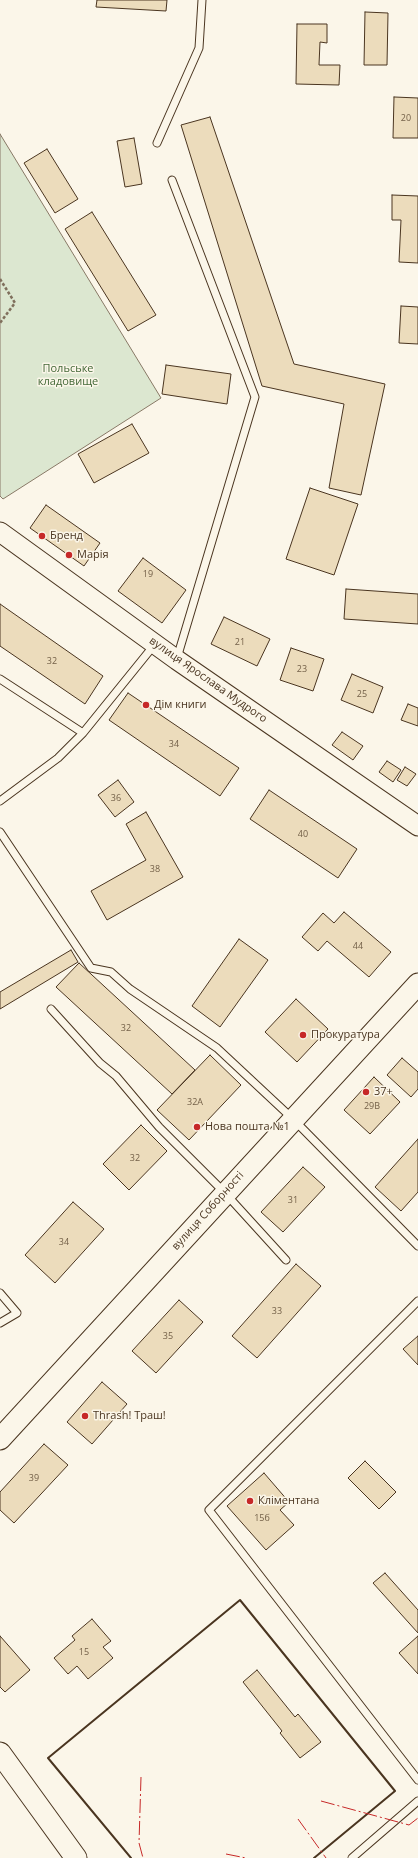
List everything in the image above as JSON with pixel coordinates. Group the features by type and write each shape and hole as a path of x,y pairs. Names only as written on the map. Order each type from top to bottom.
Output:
{"main road":[{"name":"вулиця Соборності","path":"0,1439 418,984"},
{"path":"0,1753 76,1858"}],"street":[{"name":"вулиця Ярослава Мудрого","path":"0,532 177,660 418,826"}],"lane":[{"path":"158,143 199,48 202,0"},
{"path":"172,180 255,397 177,660"},
{"path":"0,801 58,758 83,733 155,644"},
{"path":"0,679 83,733"},
{"path":"0,832 91,968 111,972 130,989 217,1048 293,1119 418,1246"},
{"path":"51,1009 100,1062 116,1076 159,1127 225,1193 286,1260"},
{"path":"0,1293 17,1313 0,1323"},
{"path":"418,1301 209,1510 418,1780"},
{"path":"352,1858 418,1801"}],"path":[{"path":"0,279 15,303 0,323"}],"green space":[{"name":"Польське кладовище","path":"0,134 161,398 3,499 0,496"}],"building":[{"path":"97,0 167,0 166,11 96,7"},
{"path":"365,12 388,13 387,65 364,65"},
{"path":"297,24 327,24 327,43 320,42 319,65 340,65 339,85 296,84"},
{"path":"394,97 418,98 418,138 393,138"},
{"path":"210,117 294,364 385,384 361,495 329,488 344,404 262,386 181,125"},
{"path":"134,138 142,184 125,187 117,141"},
{"path":"47,149 78,199 55,213 24,163"},
{"path":"392,195 418,196 418,263 399,262 401,220 392,220"},
{"path":"92,212 156,315 128,331 65,229"},
{"path":"401,306 418,307 418,344 399,343"},
{"path":"166,365 231,374 227,404 162,394"},
{"path":"132,424 149,453 94,483 78,454"},
{"path":"310,488 358,504 334,575 286,559"},
{"path":"46,505 100,543 84,566 30,528"},
{"path":"143,558 186,590 162,623 118,591"},
{"path":"346,589 418,594 418,624 344,619"},
{"path":"0,604 103,676 85,704 0,646"},
{"path":"224,617 270,639 257,666 211,644"},
{"path":"291,648 324,659 313,691 280,680"},
{"path":"352,674 383,687 373,713 341,700"},
{"path":"128,693 239,768 220,796 109,720"},
{"path":"408,704 418,708 418,726 401,720"},
{"path":"342,732 363,746 353,760 332,745"},
{"path":"387,761 401,770 393,782 379,772"},
{"path":"405,767 416,774 407,786 397,780"},
{"path":"118,780 134,802 115,817 98,795"},
{"path":"269,790 357,849 338,878 250,819"},
{"path":"146,812 183,877 107,920 91,891 146,860 126,824"},
{"path":"344,912 391,952 369,977 327,941 318,951 302,937 323,913 334,923"},
{"path":"239,939 268,960 220,1027 192,1006"},
{"path":"71,950 78,962 0,1009 0,992"},
{"path":"79,963 195,1070 172,1094 56,987"},
{"path":"296,999 328,1029 297,1062 265,1032"},
{"path":"210,1055 241,1085 189,1140 157,1110"},
{"path":"402,1058 418,1072 418,1089 411,1097 387,1075"},
{"path":"374,1077 400,1102 370,1134 344,1110"},
{"path":"141,1125 167,1151 129,1190 103,1164"},
{"path":"418,1139 418,1192 401,1211 375,1187"},
{"path":"303,1167 325,1187 283,1232 261,1212"},
{"path":"73,1202 104,1229 55,1283 25,1255"},
{"path":"296,1264 321,1286 257,1358 232,1336"},
{"path":"179,1300 203,1322 156,1373 132,1351"},
{"path":"418,1336 418,1365 403,1349"},
{"path":"102,1382 127,1404 92,1444 67,1422"},
{"path":"44,1444 68,1465 14,1523 0,1510 0,1492"},
{"path":"365,1461 396,1492 379,1509 348,1478"},
{"path":"264,1473 289,1502 280,1510 294,1525 266,1550 227,1506"},
{"path":"385,1573 418,1610 418,1633 373,1583"},
{"path":"92,1619 111,1641 103,1647 113,1658 88,1679 77,1666 68,1674 54,1658 75,1640 72,1636"},
{"path":"0,1636 30,1670 5,1692 0,1687"},
{"path":"418,1636 418,1674 399,1653"},
{"path":"257,1670 295,1717 298,1714 321,1742 300,1758 280,1733 282,1731 243,1682"}],"wall":[{"path":"131,1858 48,1758 240,1600 395,1791 314,1858"}],"power":[{"path":"141,1777 139,1843 143,1858"},
{"path":"321,1801 409,1825 418,1818"},
{"path":"298,1819 326,1858"},
{"path":"226,1854 246,1858"}],"place":[{"name":"Бренд","path":"42,536"},
{"name":"Марія","path":"69,555"},
{"name":"Дім книги","path":"146,705"},
{"name":"Прокуратура","path":"303,1035"},
{"name":"37+","path":"366,1092"},
{"name":"Нова пошта №1","path":"197,1127"},
{"name":"Thrash! Траш!","path":"85,1416"},
{"name":"Кліментана","path":"250,1501"}]}
